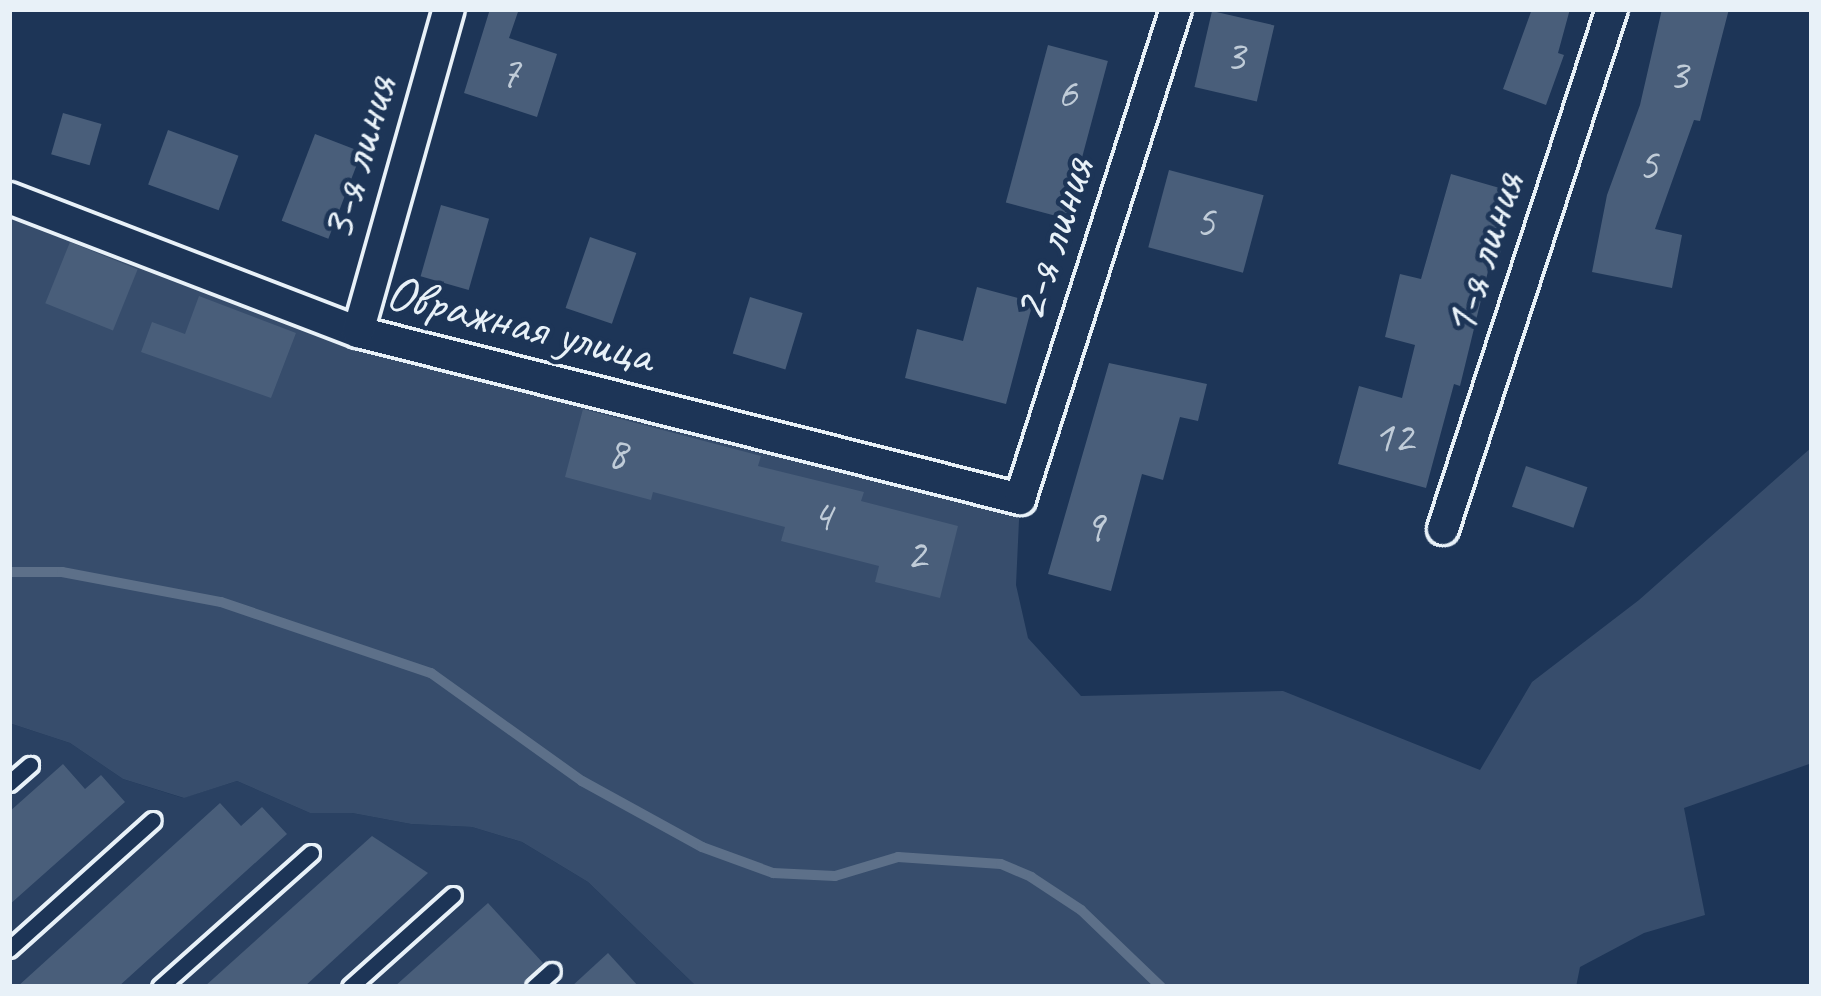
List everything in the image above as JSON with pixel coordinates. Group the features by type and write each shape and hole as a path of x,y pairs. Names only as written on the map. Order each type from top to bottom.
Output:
{"street":[{"name":"3-я линия","path":"358,332 448,9"},
{"name":"2-я линия","path":"1020,499 1176,9"},
{"name":"1-я линия","path":"1443,529 1612,9"},
{"name":"Овражная улица","path":"9,198 358,332 1020,499"}],"lane":[{"path":"9,784 30,765"},
{"path":"9,949 153,820"},
{"path":"160,987 310,853"},
{"path":"350,987 453,895"},
{"path":"534,987 552,971"}],"shaded area":[{"path":"9,198 358,332 1020,499 1016,585 1028,638 1081,696 1283,691 1480,770 1532,682 1639,600 1812,447 1812,763 1684,808 1705,915 1644,933 1580,967 1576,987 697,987 588,882 522,842 472,827 411,824 352,813 310,813 237,781 184,798 123,779 70,743 9,723"},
{"path":"9,723 70,743 123,779 183,798 237,781 310,813 352,813 411,824 472,827 522,842 588,882 697,987 9,987"}],"building":[{"path":"490,9 519,9 509,38 557,54 537,117 464,93"},
{"path":"1532,9 1570,9 1558,53 1564,55 1546,105 1503,89"},
{"path":"1662,9 1729,9 1700,121 1694,120 1655,229 1682,235 1672,288 1592,272 1607,195 1640,105"},
{"path":"1212,11 1274,25 1257,101 1194,87"},
{"path":"1048,45 1108,61 1066,218 1006,202"},
{"path":"63,113 101,124 90,165 51,154"},
{"path":"168,130 238,156 219,210 148,185"},
{"path":"315,134 362,152 328,239 282,221"},
{"path":"1169,170 1264,195 1243,273 1148,247"},
{"path":"1451,174 1517,193 1498,261 1491,259 1460,386 1454,384 1426,488 1338,464 1359,386 1402,398 1415,345 1385,337 1400,274 1421,279"},
{"path":"441,205 489,219 469,290 421,276"},
{"path":"590,237 636,253 612,324 566,308"},
{"path":"70,242 138,269 113,331 45,303"},
{"path":"977,287 1033,302 1006,404 905,378 917,329 963,341"},
{"path":"199,296 296,333 271,398 141,352 152,322 185,334"},
{"path":"750,297 803,313 785,370 733,353"},
{"path":"1109,363 1207,384 1198,421 1180,417 1163,480 1142,474 1111,591 1048,574"},
{"path":"583,409 761,456 758,466 864,492 861,501 958,526 940,598 875,582 879,566 781,541 785,527 653,492 651,500 565,477"},
{"path":"1526,466 1587,487 1573,528 1512,507"},
{"path":"63,764 85,789 101,775 125,802 9,905 9,812"},
{"path":"220,803 241,826 262,807 287,834 118,987 17,987"},
{"path":"372,836 428,873 304,987 204,987"},
{"path":"488,903 543,963 522,987 394,987"},
{"path":"608,953 639,987 571,987"}],"waterway":[{"path":"9,572 62,572 221,602 431,673 582,781 702,847 773,873 835,876 898,857 1001,864 1031,877 1081,910 1161,987"}]}
